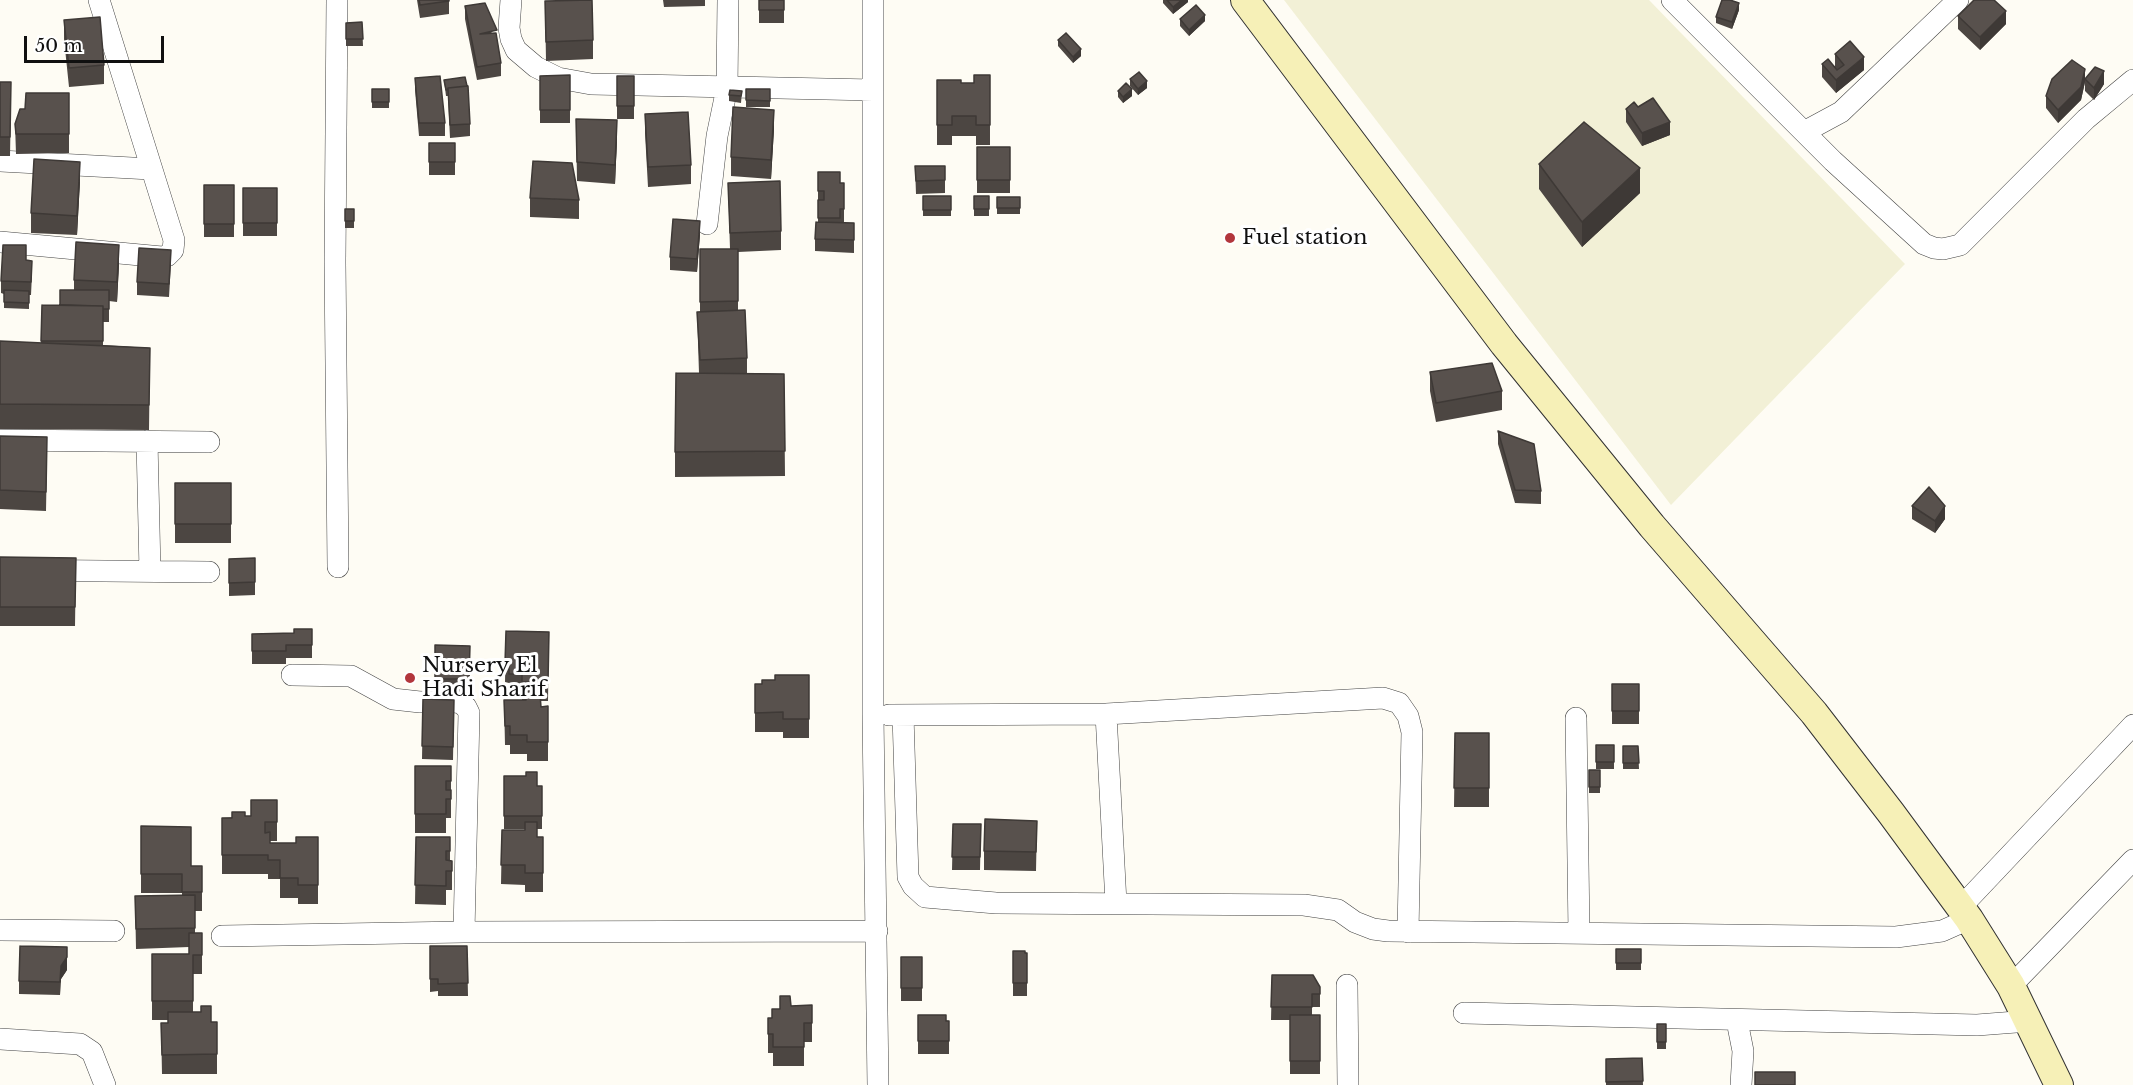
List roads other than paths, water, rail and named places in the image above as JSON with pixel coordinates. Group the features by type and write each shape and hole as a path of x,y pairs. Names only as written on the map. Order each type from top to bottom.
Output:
{"main road":[{"path":"1245,0 1504,344 1652,526 1814,713 1964,914 2011,986 2059,1085"}],"street":[{"path":"0,242 167,256 173,250 174,240 99,0"},
{"path":"337,0 335,274 338,567"},
{"path":"511,0 511,39 516,50 536,68 558,78 591,84 873,90"},
{"path":"707,224 717,136 727,88 728,0"},
{"path":"873,0 873,715 878,1085"},
{"path":"1672,0 1804,132 1924,244 1943,249 1960,245 2086,119 2133,80"},
{"path":"1804,132 1841,112 1958,0"},
{"path":"0,161 151,169"},
{"path":"0,440 209,442"},
{"path":"147,441 150,571"},
{"path":"0,570 209,572"},
{"path":"292,675 351,676 393,699 420,702 448,701 460,703 466,707 469,713 464,932"},
{"path":"873,715 1106,714 1383,698 1400,703 1408,716 1412,732 1408,932"},
{"path":"1106,714 1116,903"},
{"path":"903,715 908,877 913,886 925,897 996,903 1304,905 1338,910 1373,929 1408,932 1896,937 1942,931 1964,914 2133,725"},
{"path":"1576,718 1578,933"},
{"path":"2011,986 2133,860"},
{"path":"0,930 114,932"},
{"path":"222,936 464,932 877,931"},
{"path":"1347,985 1348,1085"},
{"path":"1464,1013 1977,1025 2029,1021"},
{"path":"1737,1021 1743,1052 1741,1085"},
{"path":"0,1040 80,1044 92,1052 105,1085"}],"place":[{"name":"Fuel station","path":"1230,238"},
{"name":"Nursery El Hadi Sharif","path":"410,678"}]}
